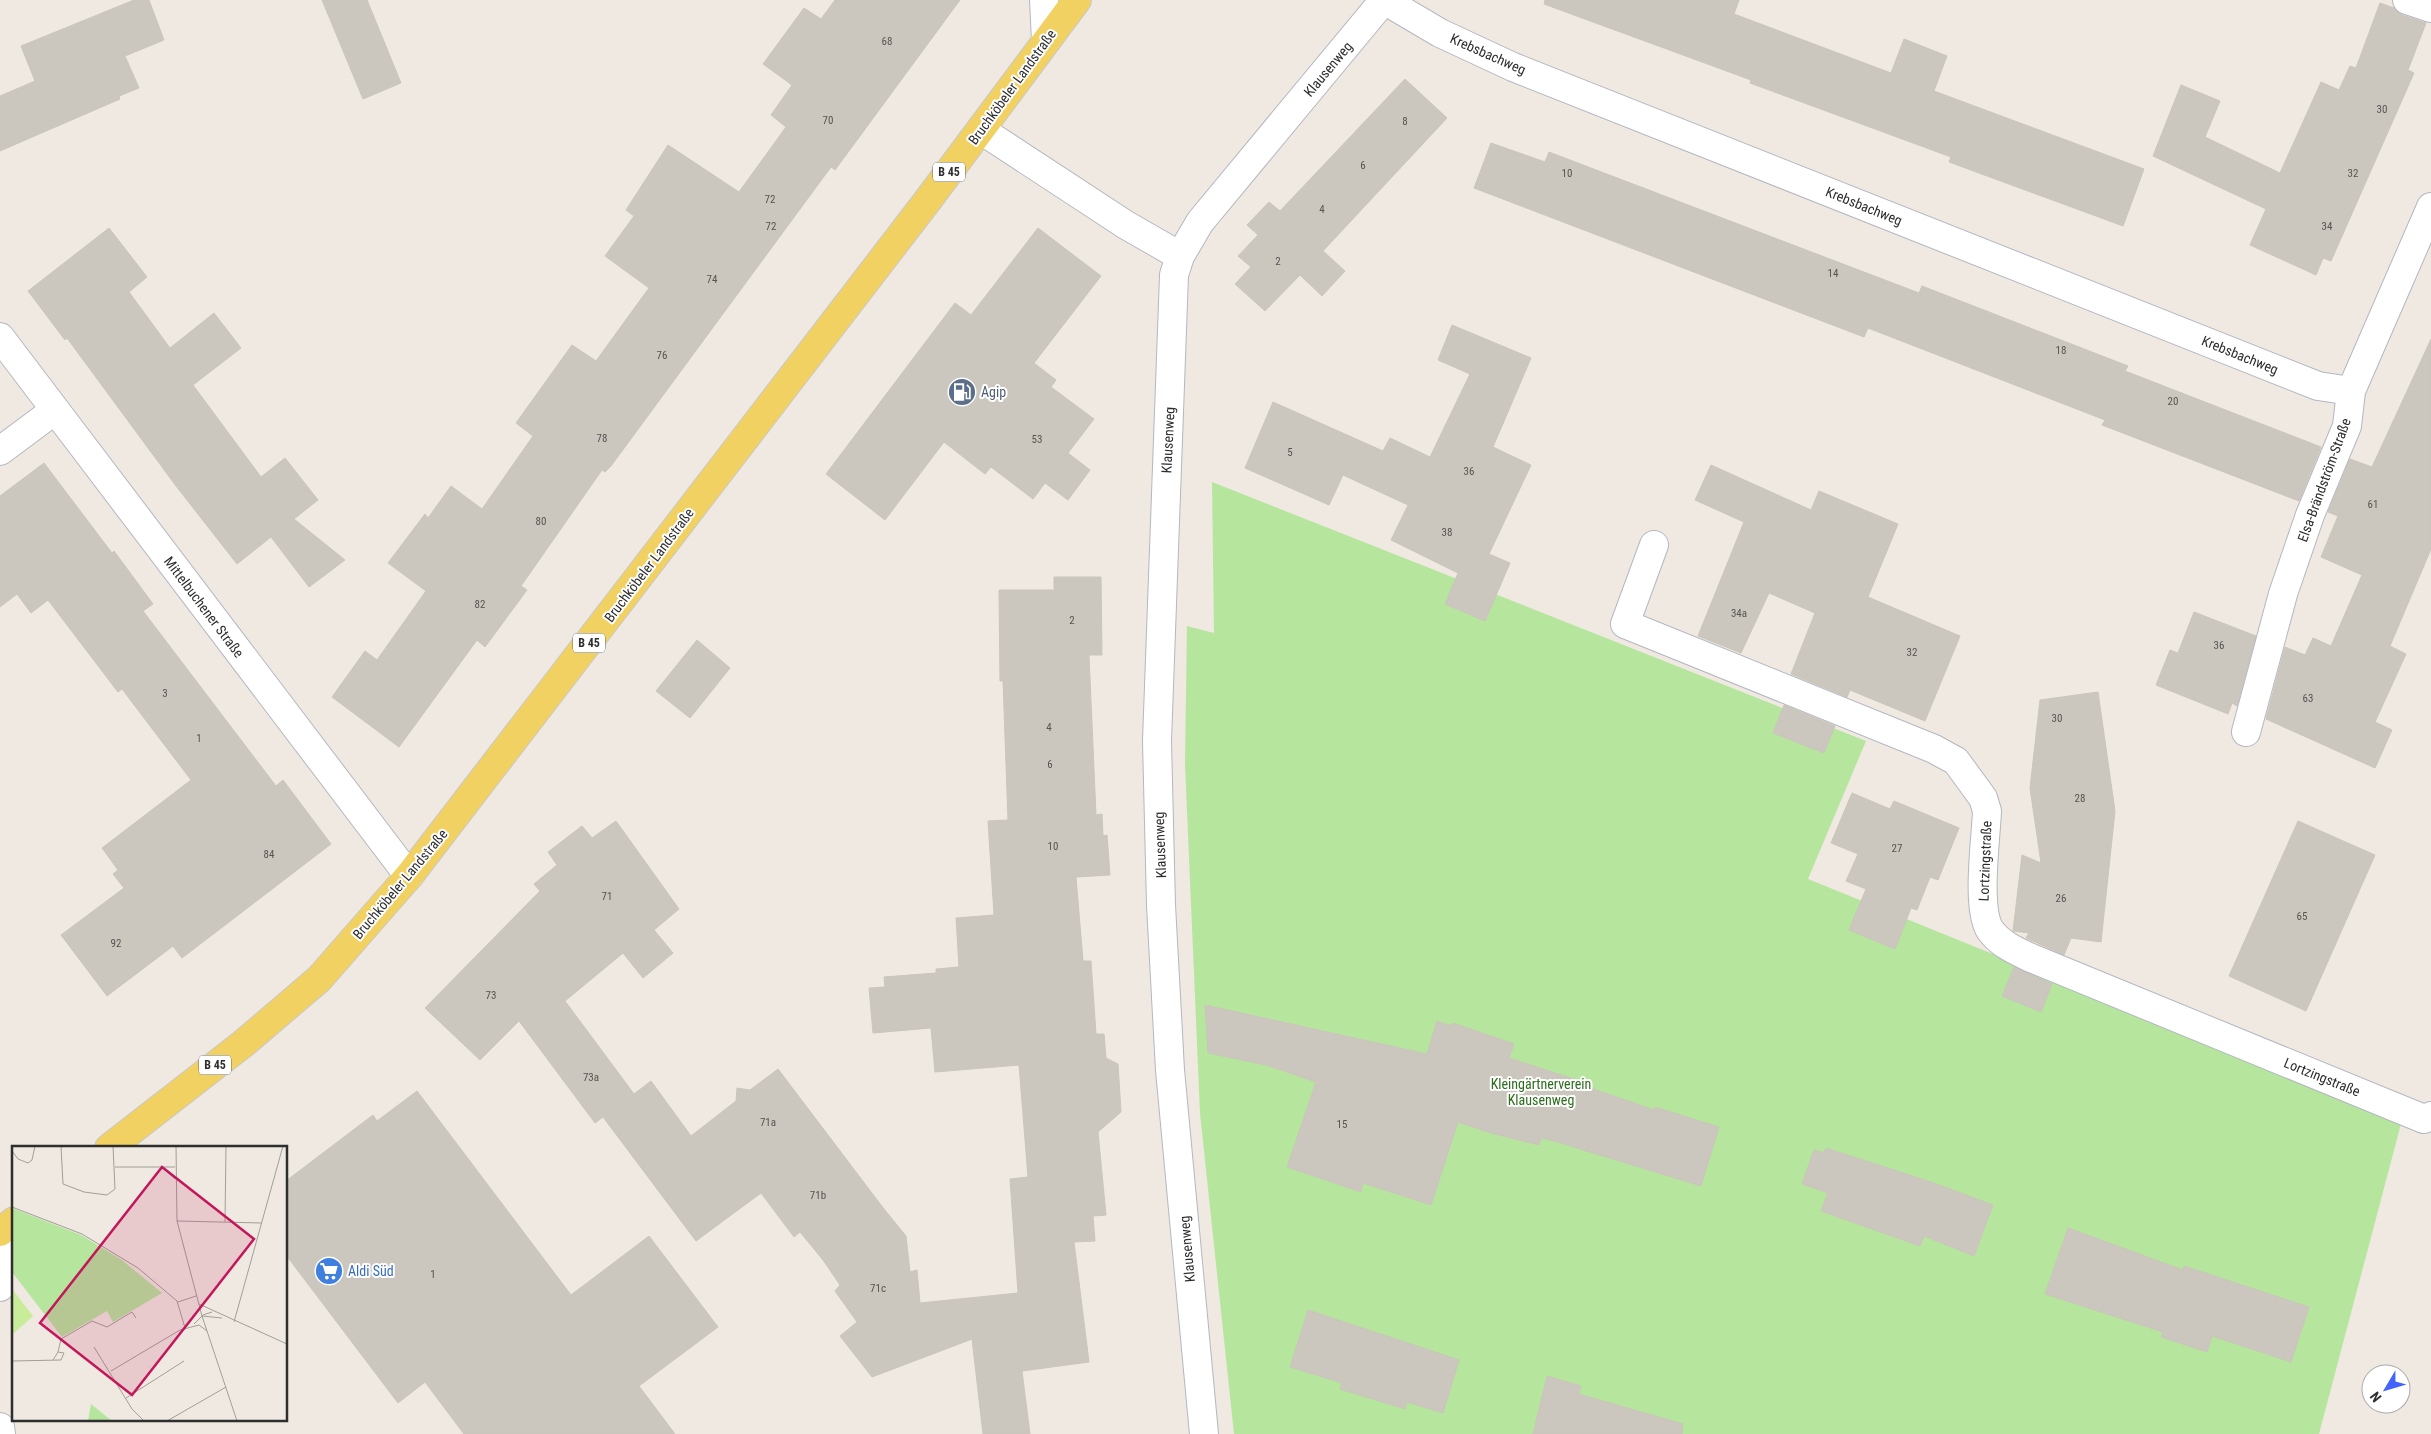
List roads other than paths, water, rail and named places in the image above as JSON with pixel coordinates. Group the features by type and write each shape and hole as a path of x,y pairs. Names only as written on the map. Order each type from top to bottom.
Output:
{"main road":[{"name":"Bruchköbeler Landstraße","path":"112,1146 244,1043 318,979 409,876 981,130 1077,0"},
{"path":"0,1232 12,1223"}],"street":[{"path":"1044,0 1046,41"},
{"name":"Klausenweg","path":"1204,1434 1170,1070 1161,905 1157,741 1174,275 1180,256 1200,222 1384,0"},
{"name":"Krebsbachweg","path":"1384,0 1440,33 1513,67 2318,386 2352,391"},
{"path":"2407,0 2431,8"},
{"path":"981,130 1126,225 1180,256"},
{"name":"Elsa-Brändström-Straße","path":"2246,732 2283,594 2310,515 2347,426 2352,391 2431,207"},
{"name":"Mittelbuchener Straße","path":"0,337 409,876"},
{"path":"0,451 55,410"},
{"name":"Lortzingstraße","path":"1654,545 1624,624 1934,749 1956,761 1983,798 1987,811 1983,900 1985,918 1990,929 2000,941 2031,958 2424,1119 2431,1116"},
{"path":"0,1287 12,1246"},
{"path":"0,1427 1,1434"}],"place":[{"name":"Agip","path":"962,392"},
{"name":"Aldi Süd","path":"329,1271"}],"park label":[{"name":"Kleingärtnerverein Klausenweg","path":"1541,1092"}]}
